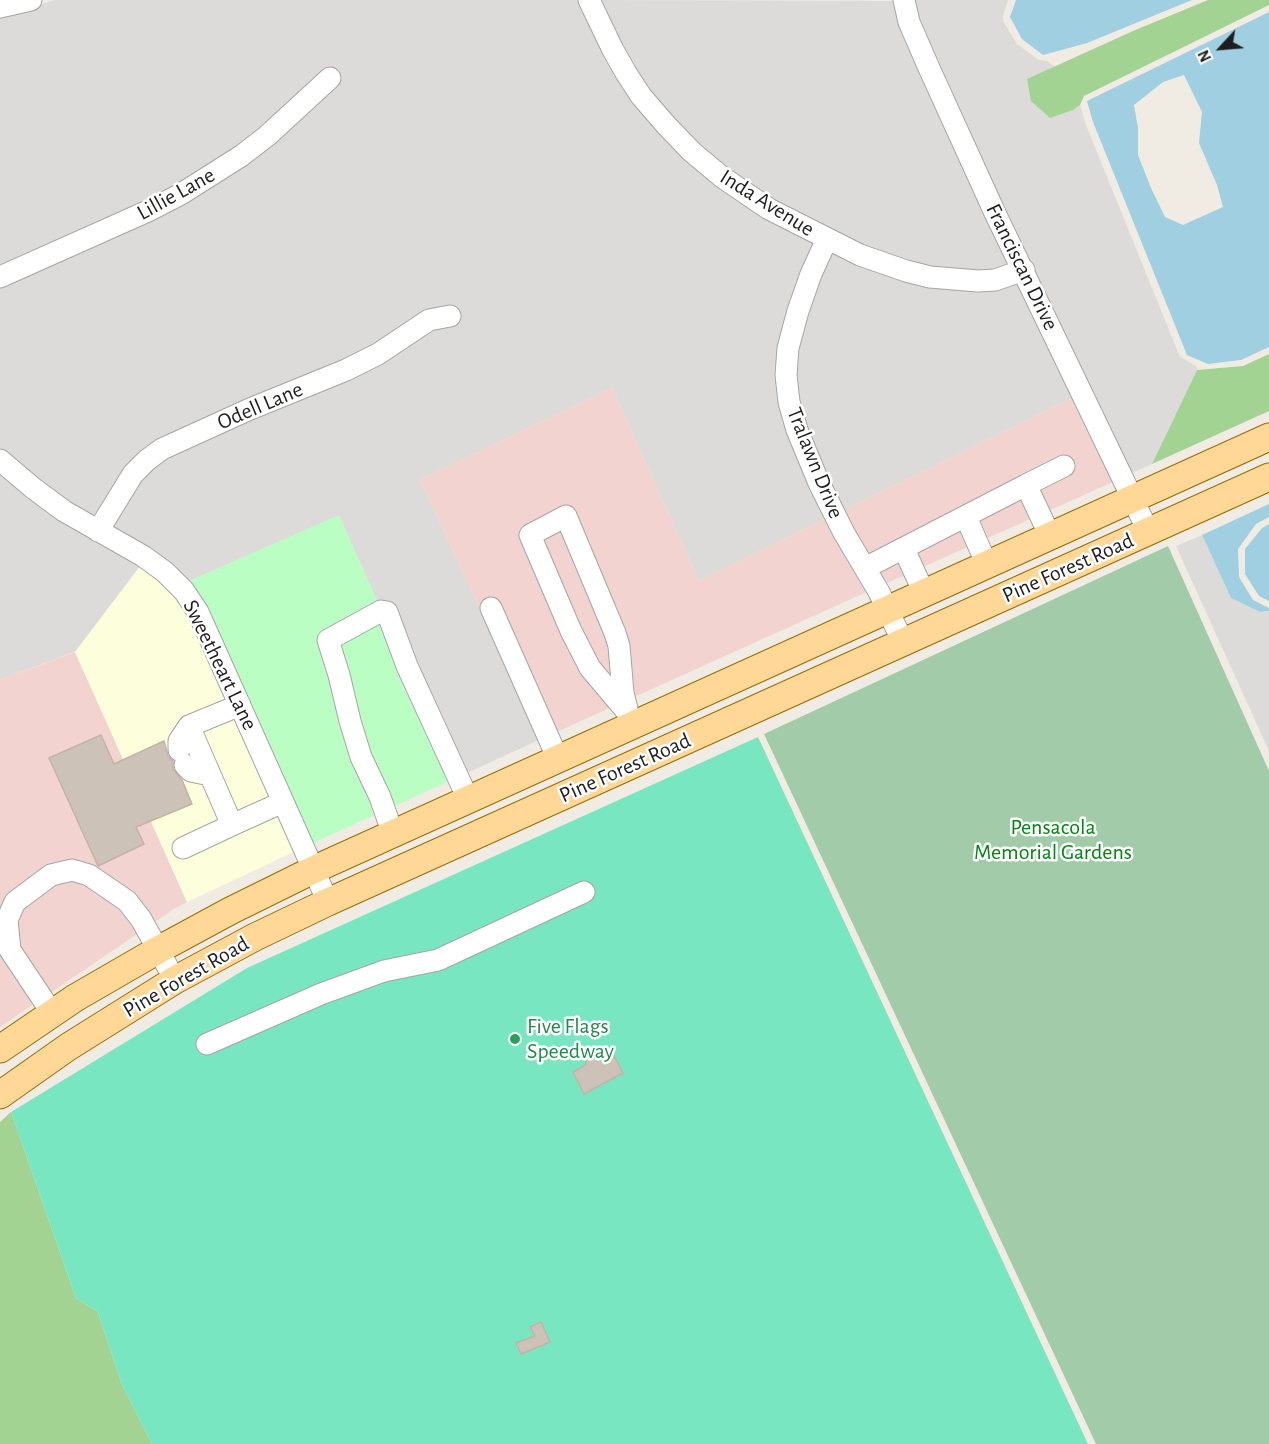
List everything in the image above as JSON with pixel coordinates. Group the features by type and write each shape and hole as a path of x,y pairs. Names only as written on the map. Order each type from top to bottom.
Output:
{"main road":[{"name":"Pine Forest Road","path":"0,1049 52,1013 158,950 313,870 558,759 629,719 812,644 1269,437"},
{"name":"Pine Forest Road","path":"0,1095 68,1047 175,980 255,937 1269,477"},
{"path":"812,644 827,676"},
{"path":"531,771 546,804"}],"street":[{"path":"0,6 31,0"},
{"name":"Inda Avenue","path":"590,0 608,40 641,96 692,152 745,193 794,223 827,239 883,264 930,277 995,280 1024,270"},
{"name":"Franciscan Drive","path":"904,0 909,22 928,68 1148,531"},
{"name":"Lillie Lane","path":"0,277 181,194 241,156 267,136 330,78"},
{"name":"Tralawn Drive","path":"827,239 804,292 788,348 786,375 789,402 797,430 819,483 903,642"},
{"name":"Odell Lane","path":"98,531 133,474 162,449 250,409 346,370 378,354 429,320 450,316"},
{"name":"Sweetheart Lane","path":"0,460 48,500 143,556 165,572 184,591 198,612 328,902"},
{"path":"865,568 1064,466"},
{"path":"1026,485 1050,536"},
{"path":"566,516 615,633 629,719 591,668 571,631 530,535 566,516"},
{"path":"966,516 987,565"},
{"path":"904,549 924,593"},
{"path":"491,609 558,759"},
{"path":"393,834 380,797 361,758 328,640 381,611 387,612 416,688 468,799"},
{"path":"210,776 191,771 182,757 179,741 189,726 240,705"},
{"path":"189,726 232,825"},
{"path":"183,848 232,825 286,808"},
{"path":"52,1013 10,950 7,920 15,902 51,875 72,870 88,875 128,901 141,919 175,980"},
{"path":"207,1044 321,994 384,971 438,960 585,892"}],"shaded area":[{"path":"55,0 580,0 619,77 659,131 716,183 764,215 816,243 790,310 780,347 778,376 781,404 789,434 811,487 827,518 699,581 612,388 420,480 541,739 456,778 339,516 187,582 171,566 149,550 109,528 139,478 166,455 349,376 382,360 431,327 458,323 457,308 425,313 374,348 247,402 159,443 127,469 96,520 38,482 0,448 0,285 151,218 217,181 272,141 342,77 330,67 236,151 177,188 145,205 0,269 0,14 20,11"},
{"path":"599,0 895,1 1013,266 994,273 956,272 886,257 799,216 727,171 672,120 633,69"},
{"path":"912,0 1008,0 1003,21 1017,44 1039,60 1047,61 1055,67 1028,79 1072,110 1080,105 1180,357 1196,366 1197,370 1152,464 1130,474 1030,261 1003,209 917,19"},
{"path":"830,250 855,262 1019,279 1075,397 842,511 826,480 797,399 796,348"},
{"path":"612,388 699,581 827,518 869,591 541,739 420,480"},
{"path":"1075,397 1115,481 885,584 842,511"},
{"path":"0,471 141,565 76,651 0,680"},
{"path":"1202,535 1231,598 1260,612 1269,611 1269,751 1176,546"},
{"path":"141,565 159,578 184,605 296,851 187,902 75,652"},
{"path":"75,652 187,902 0,1027 0,680"}],"green space":[{"path":"1208,0 1269,0 1269,5 1084,96 1080,105 1073,110 1050,118 1031,101 1027,79"},
{"path":"1269,354 1269,411 1152,464 1197,370 1243,366"},
{"path":"339,515 456,778 311,844 187,582"},
{"name":"Pensacola Memorial Gardens","path":"1168,546 1269,771 1269,1444 1096,1444 764,734"},
{"name":"Five Flags Speedway","path":"758,737 1088,1444 152,1444 121,1382 98,1312 76,1298 11,1112 247,968"},
{"path":"11,1112 76,1298 98,1312 121,1382 152,1444 0,1444 0,1122"}],"water":[{"path":"1016,0 1192,0 1087,43 1043,55 1022,39 1010,17"},
{"path":"1269,12 1269,347 1241,360 1208,364 1187,355 1093,122 1087,101","holes":["1184,75 1202,112 1199,143 1217,185 1223,207 1183,225 1165,217 1151,188 1138,155 1138,128 1134,105 1163,82"]},
{"path":"1269,504 1269,517 1256,524 1238,549 1239,577 1253,600 1269,608 1269,611 1260,612 1231,598 1202,535"},
{"path":"1269,524 1269,601 1259,596 1245,574 1245,549 1262,528"}],"building":[{"path":"101,735 114,764 164,741 168,756 173,761 173,769 182,780 192,804 136,827 144,844 98,866 49,758"},
{"path":"612,1052 623,1073 584,1094 573,1072 587,1064 585,1060 595,1055 598,1059"},
{"path":"541,1322 550,1342 521,1354 516,1343 535,1336 530,1327"}],"place":[{"name":"Five Flags Speedway","path":"515,1039"}]}
